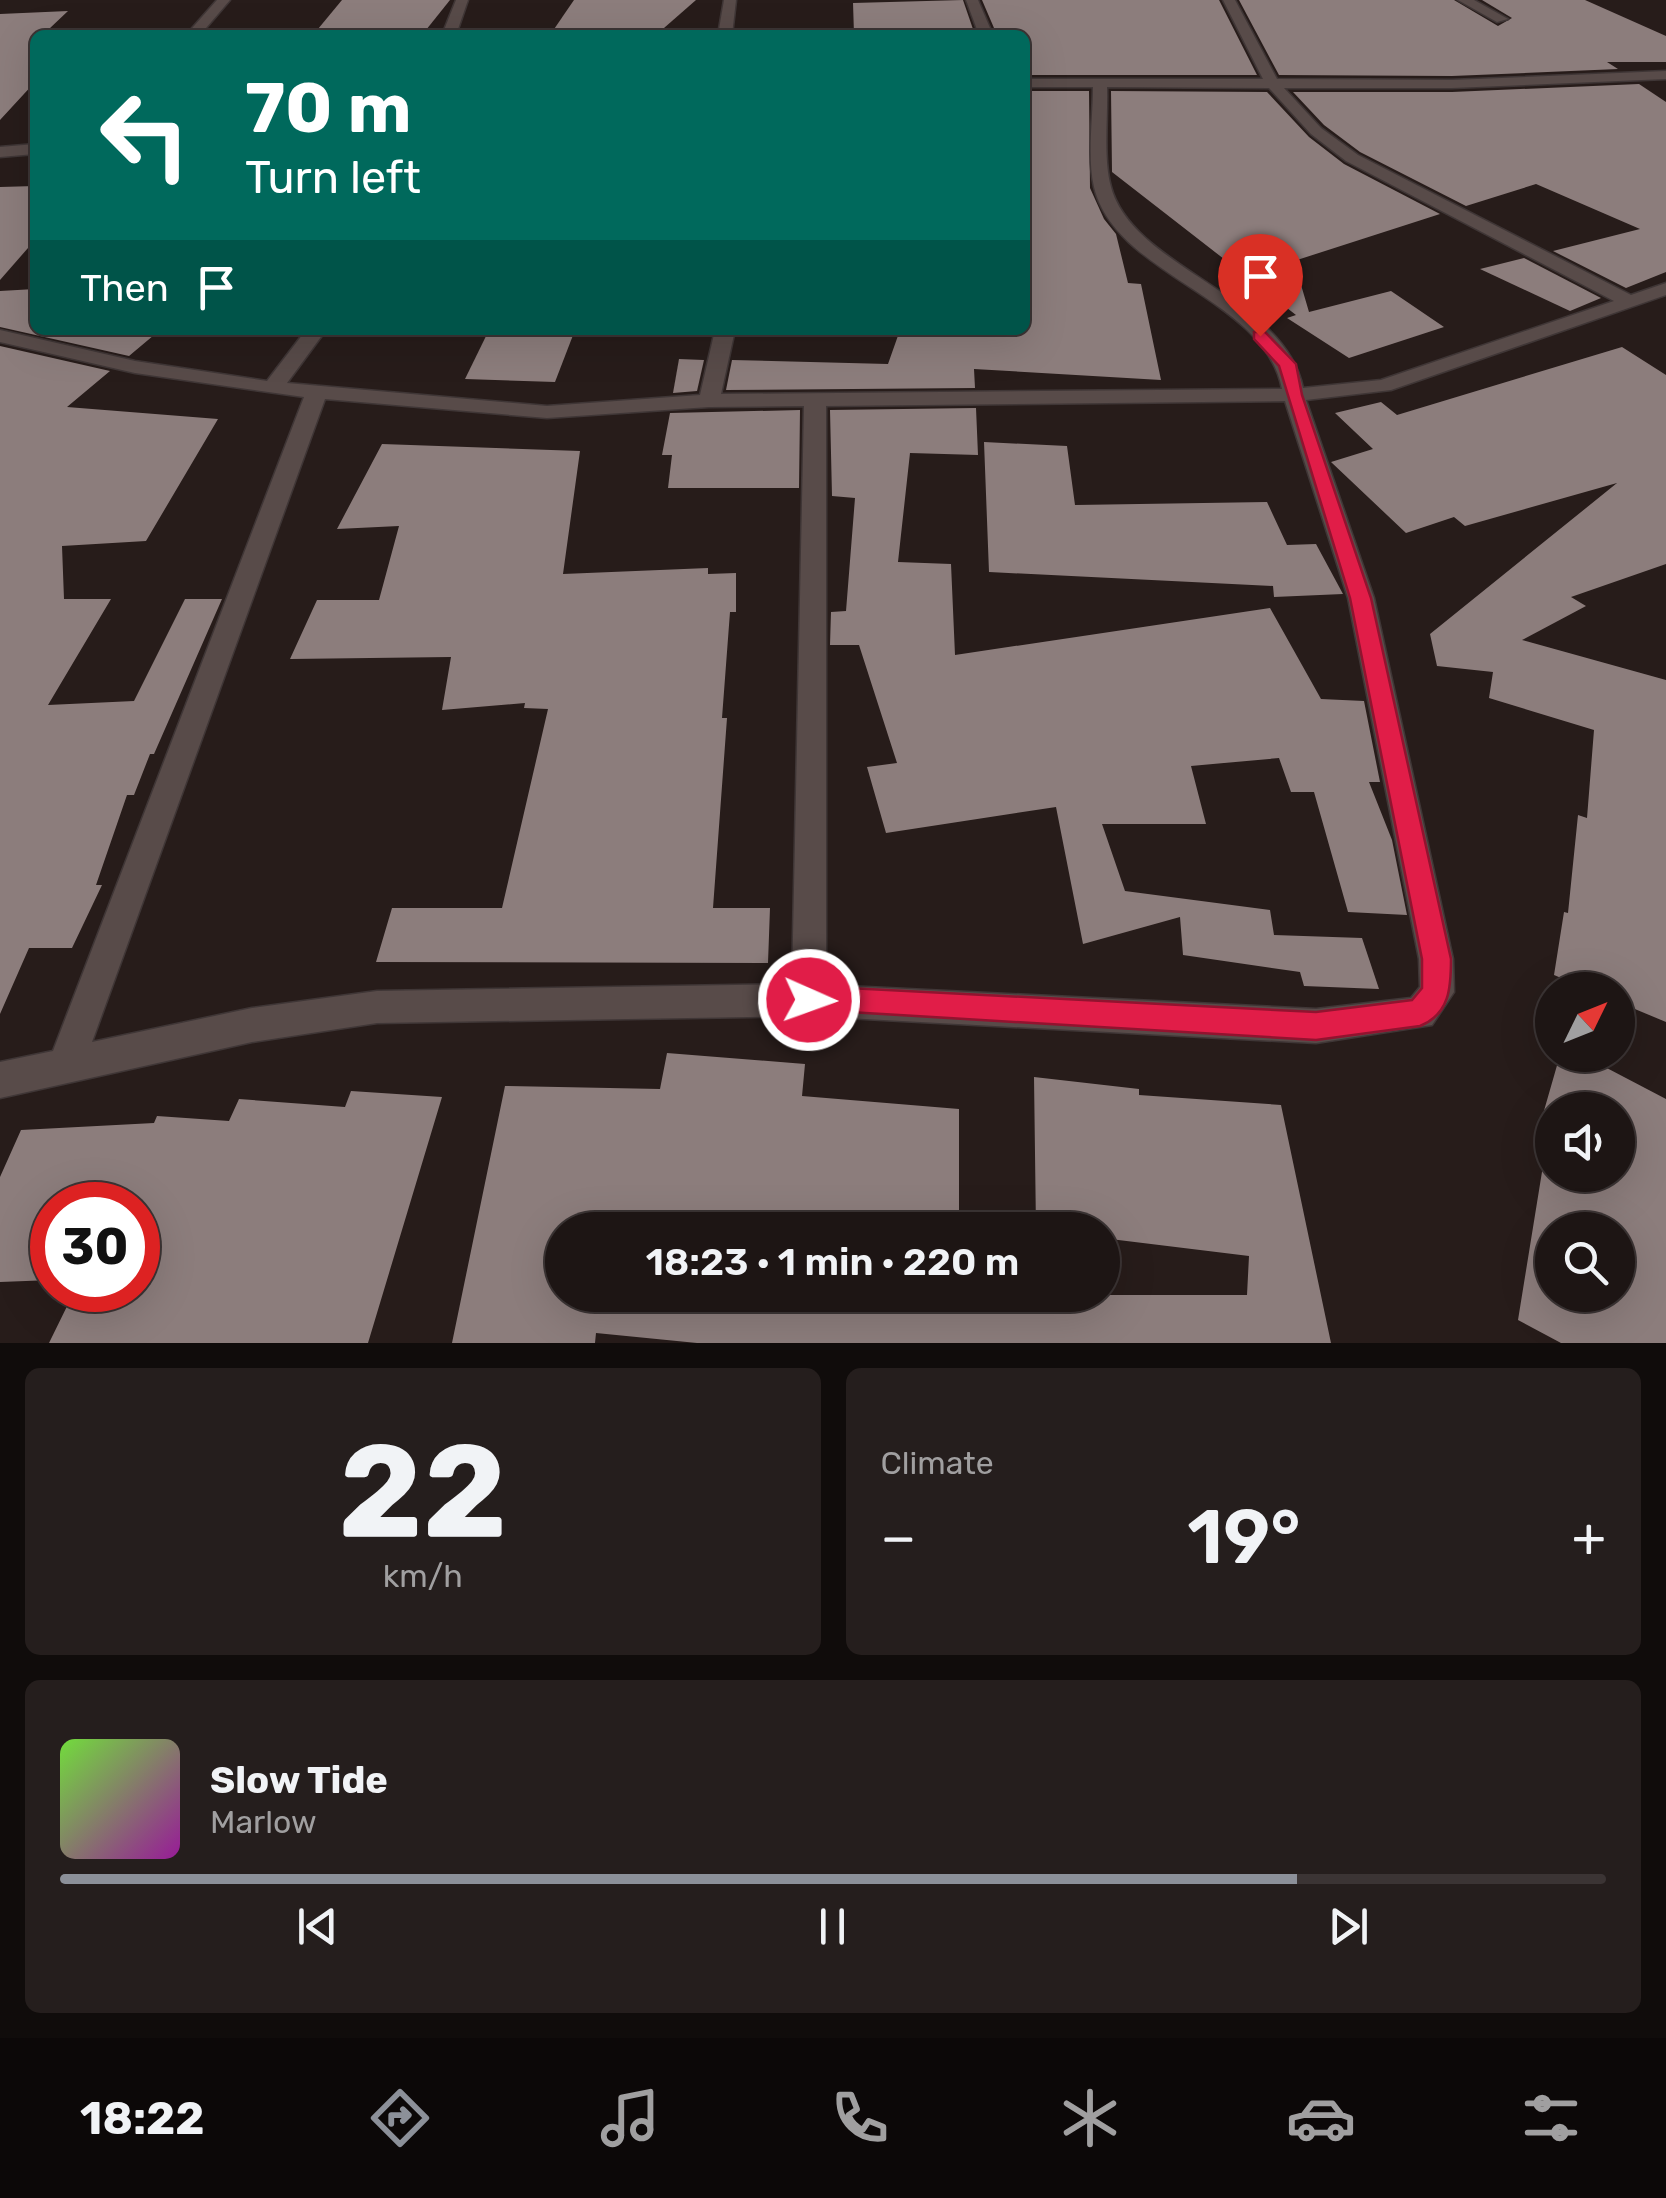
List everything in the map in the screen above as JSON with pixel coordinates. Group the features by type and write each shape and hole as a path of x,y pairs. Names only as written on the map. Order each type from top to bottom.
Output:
{"street":[{"path":"197,30 224,0"},
{"path":"451,30 462,0"},
{"path":"726,30 730,0"},
{"path":"972,0 984,30"},
{"path":"1229,0 1272,82 1316,131 1352,158 1626,300"},
{"path":"1464,0 1502,19"},
{"path":"1030,83 1452,84 1666,75"},
{"path":"0,1080 252,1025 377,1008 809,1000 1316,1026 1420,1012 1436,992 1436,959 1361,598 1294,395 1288,364 1232,308 1134,237 1112,209 1102,186 1100,80"},
{"path":"0,152 30,149"},
{"path":"0,336 135,367 272,388 318,389 547,412 709,400 1294,395 1384,386 1666,289"},
{"path":"272,388 312,335"},
{"path":"709,400 724,335"},
{"path":"66,1064 318,389"},
{"path":"809,1000 815,400"}],"building":[{"path":"342,0 450,0 426,30 317,30"},
{"path":"574,0 696,0 662,30 553,30"},
{"path":"963,0 973,30 854,30 853,3"},
{"path":"982,0 1219,0 1257,75 1030,75 1030,30 995,30"},
{"path":"1239,0 1454,0 1498,26 1512,18 1482,0 1585,0 1666,36 1666,62 1607,62 1618,69 1452,76 1279,75"},
{"path":"68,11 49,29 85,28 30,30 30,87 0,120 0,14"},
{"path":"1639,84 1666,102 1666,272 1626,288 1553,251 1640,229 1536,184 1466,206 1360,152 1324,125 1293,92 1452,92"},
{"path":"1030,91 1089,91 1090,188 1104,219 1116,234 1128,283 1141,284 1161,380 974,369 975,388 726,390 732,360 888,364 898,335 1030,335"},
{"path":"1111,91 1267,92 1309,137 1344,164 1440,214 1294,261 1309,312 1391,291 1444,327 1349,358 1287,318 1296,315 1112,172"},
{"path":"30,186 30,246 0,280 0,187"},
{"path":"1524,258 1601,298 1570,311 1480,269"},
{"path":"30,289 30,334 0,327 0,291"},
{"path":"36,335 154,335 129,356"},
{"path":"487,335 573,335 555,382 465,379"},
{"path":"0,346 110,371 67,407 218,419 146,541 62,546 64,599 111,599 48,705 134,701 185,599 222,599 154,754 150,754 134,795 127,795 96,885 102,885 72,948 29,948 0,1014"},
{"path":"1622,347 1666,375 1666,564 1571,597 1586,606 1522,640 1666,680 1666,1022 1635,1009 1635,972 1554,972 1564,912 1568,913 1578,815 1587,818 1594,730 1489,698 1493,672 1437,666 1430,634 1617,483 1465,526 1454,517 1406,533 1331,462 1373,449 1335,413 1381,402 1397,415"},
{"path":"679,359 704,360 697,391 673,393"},
{"path":"976,408 978,455 910,453 898,562 951,564 955,655 1270,608 1321,699 1364,701 1380,782 1369,782 1392,840 1407,915 1348,912 1314,792 1291,792 1279,758 1191,766 1206,824 1102,824 1125,891 1270,910 1274,935 1362,938 1379,989 1304,986 1300,972 1183,955 1180,917 1083,944 1056,807 886,833 867,767 897,763 859,645 830,645 831,612 846,611 855,498 832,496 830,410"},
{"path":"800,410 799,488 668,488 672,455 662,455 670,413"},
{"path":"984,442 1067,446 1075,505 1267,502 1287,545 1316,544 1343,594 1274,597 1273,586 989,572"},
{"path":"382,444 580,451 563,574 708,568 708,574 736,573 736,612 730,612 722,718 727,718 713,908 770,908 768,963 376,962 392,908 502,908 548,709 524,708 525,703 442,710 451,657 290,659 317,600 379,600 399,526 337,529"},
{"path":"667,1053 805,1064 802,1096 959,1109 959,1212 545,1212 545,1312 1120,1312 1120,1295 1247,1295 1249,1256 1120,1240 1120,1212 1036,1212 1034,1077 1139,1089 1139,1095 1281,1105 1331,1343 697,1343 596,1333 595,1343 452,1343 505,1086 660,1089"},
{"path":"1555,1072 1614,1072 1666,1099 1666,1343 1561,1343 1518,1320 1535,1215 1535,1312 1635,1312 1635,1212 1535,1212 1539,1192 1635,1192 1635,1092 1549,1092"},
{"path":"351,1091 442,1097 368,1343 49,1343 64,1312 160,1312 160,1182 30,1182 30,1281 0,1282 0,1177 21,1130 154,1123 157,1116 229,1121 239,1099 345,1107"}],"route":[{"path":"809,1000 1316,1026 1420,1012 1436,992 1436,959 1361,598 1294,395 1288,364 1260,336"}]}
